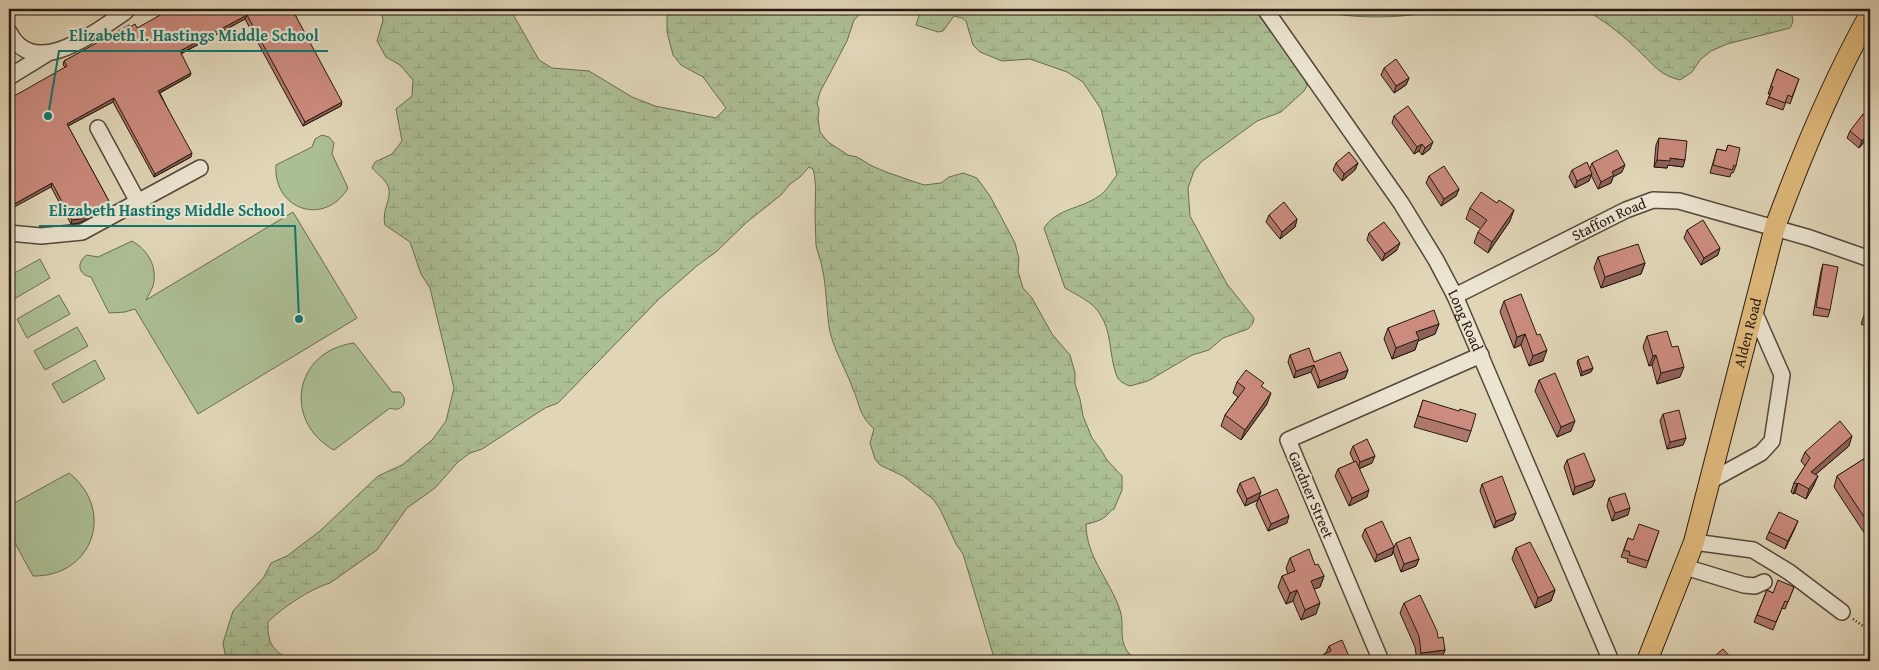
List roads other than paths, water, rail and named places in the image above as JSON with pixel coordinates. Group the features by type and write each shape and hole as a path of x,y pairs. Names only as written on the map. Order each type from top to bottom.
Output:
{"main road":[{"name":"Alden Road","path":"1647,661 1694,542 1775,227 1845,60 1870,14"}],"street":[{"path":"11,70 49,52 73,45 128,9"},
{"name":"Long Road","path":"1265,9 1401,203 1436,260 1455,296 1481,355 1611,661"},
{"path":"9,32 12,39 22,48 34,53 49,52"},
{"path":"98,128 138,202"},
{"path":"9,233 41,236 82,232 200,168"},
{"name":"Staffon Road","path":"1455,296 1626,210 1653,200 1679,201 1775,227 1870,259"},
{"path":"1710,480 1762,453 1772,441 1782,375 1753,309"},
{"name":"Gardner Street","path":"1381,661 1288,440 1481,355"},
{"path":"1694,542 1753,550 1789,572 1842,612"},
{"path":"1685,567 1744,585 1755,586 1764,582"}],"place":[{"name":"Elizabeth I. Hastings Middle School","path":"48,116"},
{"name":"Elizabeth Hastings Middle School","path":"299,319"}]}
